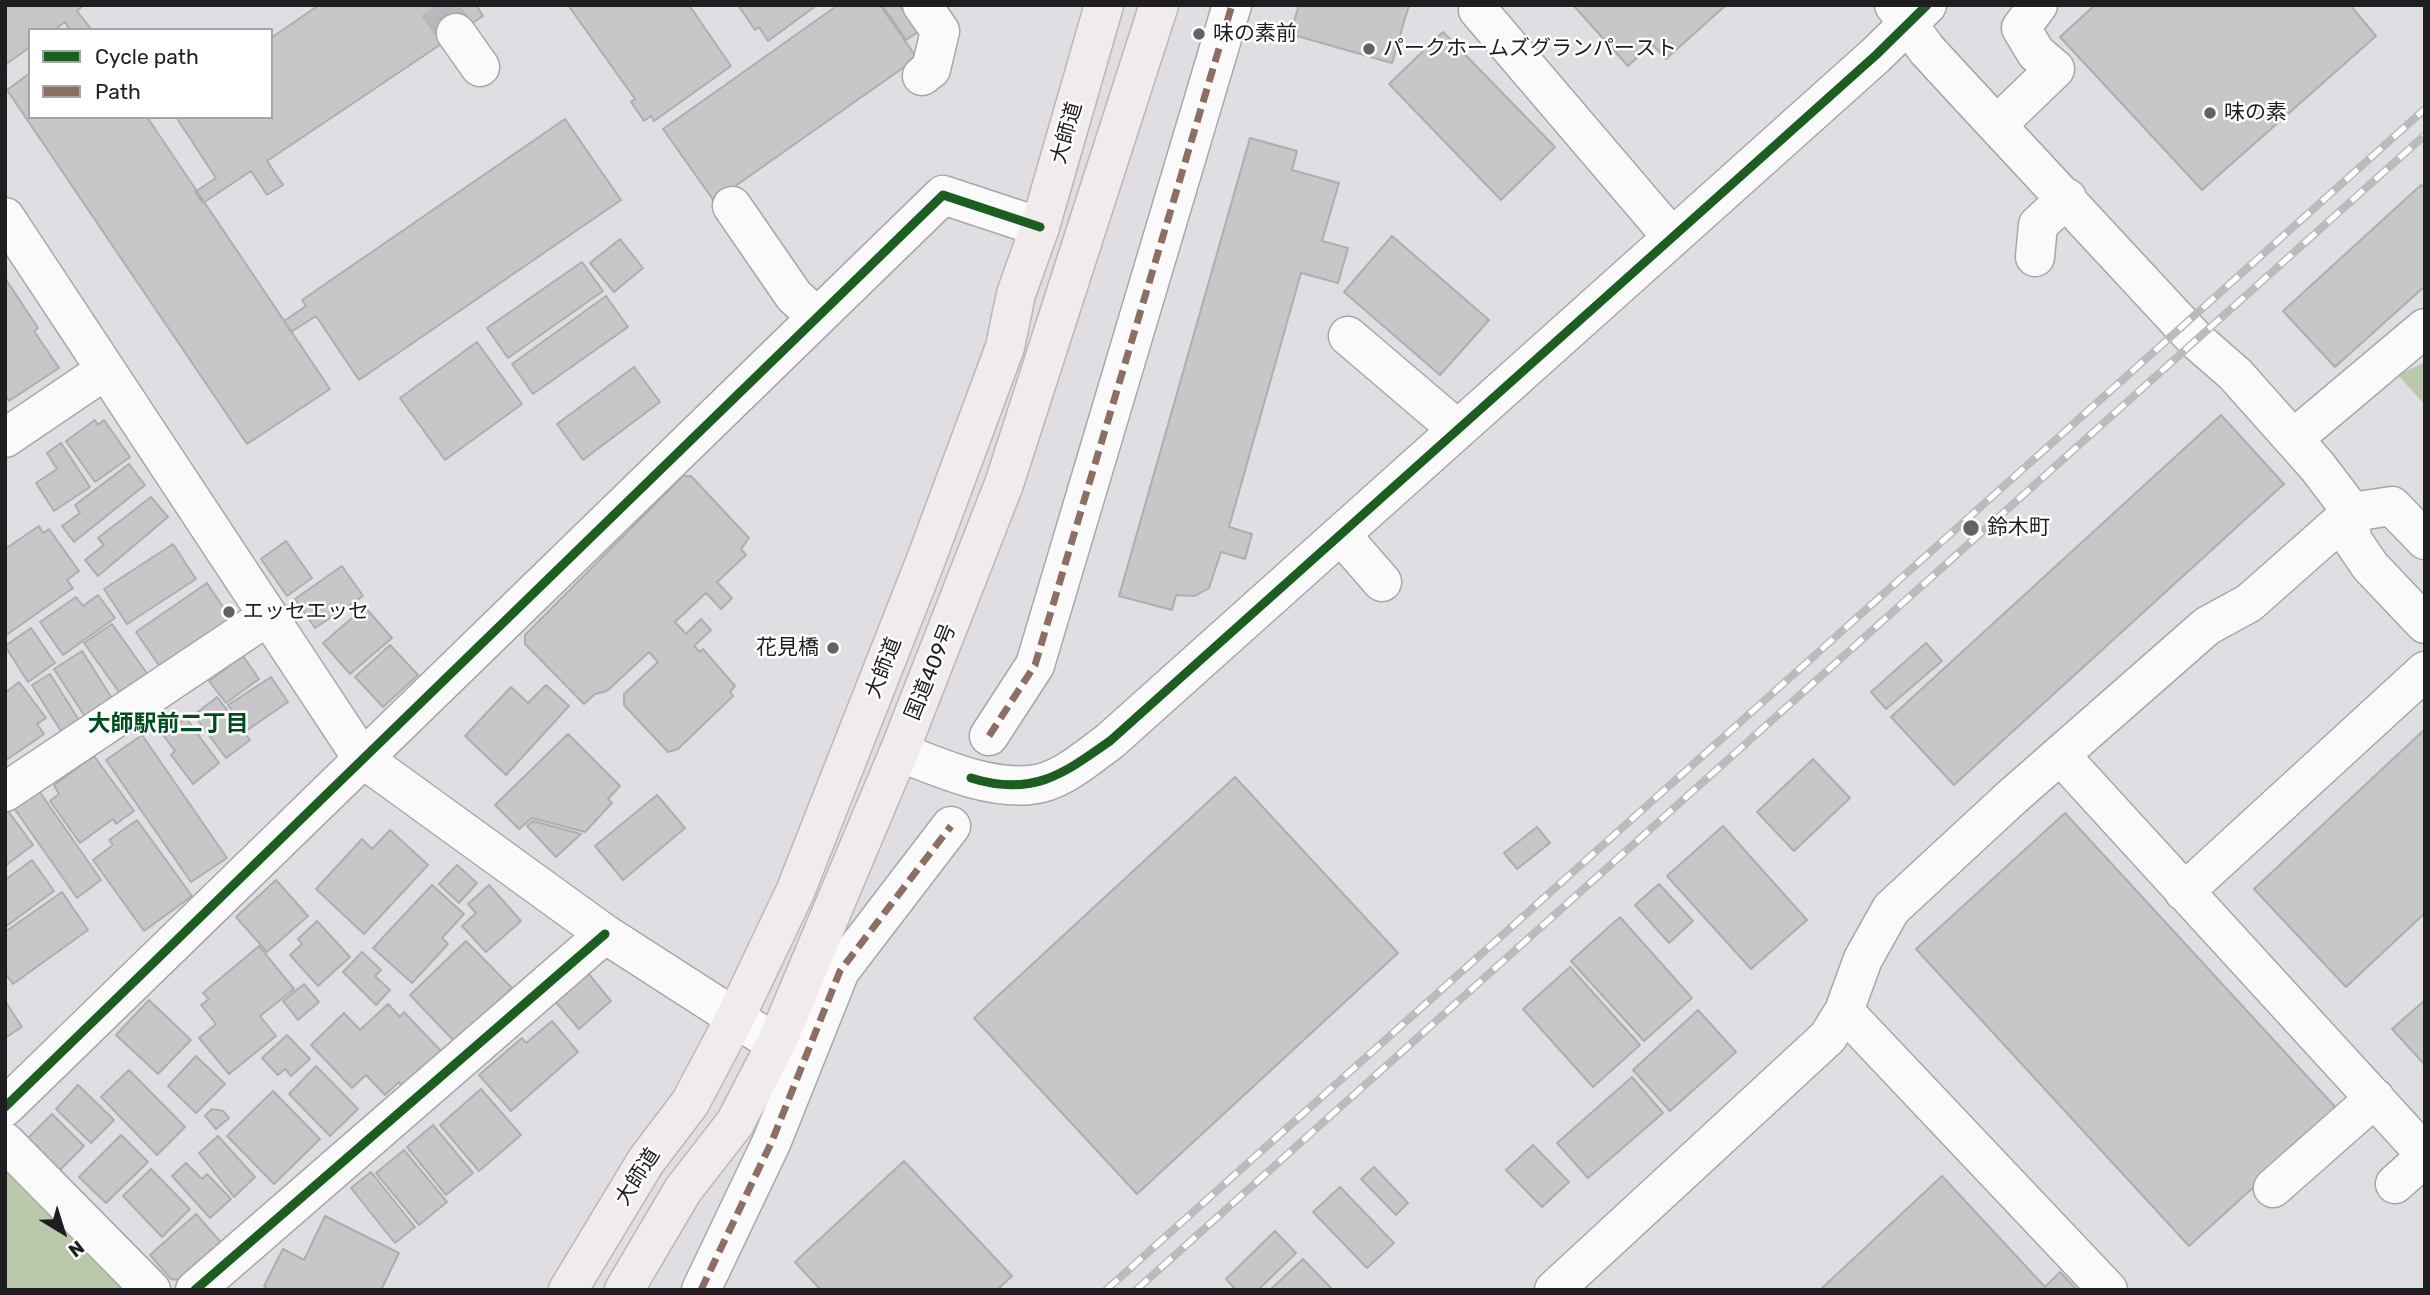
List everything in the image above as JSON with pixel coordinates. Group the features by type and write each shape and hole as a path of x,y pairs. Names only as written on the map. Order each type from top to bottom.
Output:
{"highway":[{"name":"大師道","path":"568,1290 646,1161 690,1103 735,1018 795,892 927,557 1005,347 1016,294 1040,227 1104,5"},
{"name":"国道409号","path":"899,752 1004,484 1159,5"},
{"path":"624,1290 683,1190 735,1123 776,1044 899,752"}],"street":[{"path":"922,5 940,32 931,69 922,76"},
{"path":"989,737 1035,666 1232,5"},
{"path":"1997,124 2055,69 2036,53 2021,28 2038,5"},
{"path":"1478,10 1671,236"},
{"path":"899,752 977,780 1031,786 1066,772 1110,741 1876,55 1909,11 1997,124 2196,340 2235,374 2293,439 2351,512 2351,538 2370,566 2425,624"},
{"path":"456,33 480,67"},
{"path":"5,1107 943,195 1040,227"},
{"path":"2035,257 2038,225 2067,198"},
{"path":"732,206 794,296 816,316"},
{"path":"5,216 362,758 605,934 776,1044"},
{"path":"2293,439 2425,328"},
{"path":"1348,336 1457,429"},
{"path":"5,438 104,370"},
{"path":"1554,1290 1828,1037 1844,1011 1863,959 1891,909 2207,626 2249,603 2351,512 2392,506 2425,540"},
{"path":"1340,534 1382,582"},
{"path":"5,792 268,616"},
{"path":"2184,892 2425,671"},
{"path":"2060,755 2425,1156 2395,1184"},
{"path":"701,1290 772,1142 840,971 951,826"},
{"path":"199,1288 605,934"},
{"path":"1844,1011 2108,1290"},
{"path":"2273,1188 2375,1098"},
{"path":"5,1142 151,1290"}],"green space":[{"path":"2425,362 2425,405 2398,375"},
{"path":"5,1166 128,1290 5,1290"}],"building":[{"path":"5,5 84,5 77,11 90,28 69,28 65,22 57,28 28,28 28,48 5,65"},
{"path":"319,5 476,5 483,16 267,161 283,185 267,195 251,171 203,203 195,192 216,178 177,119 273,119 273,37"},
{"path":"568,5 689,5 731,66 654,121 651,116 644,121 631,102 635,99"},
{"path":"738,5 817,5 768,41 759,27 755,30"},
{"path":"838,5 880,5 917,58 714,201 663,129"},
{"path":"882,5 899,5 918,32 906,40"},
{"name":"パークホームズグランパースト","path":"1299,5 1409,5 1392,63 1290,34"},
{"path":"1573,5 1726,5 1666,59 1652,44 1628,66"},
{"name":"味の素","path":"2095,5 2350,5 2376,36 2202,190 2060,37"},
{"path":"1443,32 1555,147 1501,200 1389,84"},
{"path":"28,74 28,119 148,119 330,389 247,444 7,90"},
{"path":"565,119 621,200 359,380 316,316 291,332 284,321 306,306 302,300"},
{"path":"1250,138 1297,151 1292,170 1339,183 1322,241 1348,248 1338,283 1301,273 1229,527 1252,534 1245,559 1221,552 1209,588 1195,596 1176,595 1172,610 1119,596"},
{"path":"2421,185 2425,189 2425,286 2335,367 2283,311"},
{"path":"1392,236 1489,320 1440,375 1344,292"},
{"path":"620,239 643,268 614,292 590,263"},
{"path":"582,262 603,291 508,358 487,328"},
{"path":"5,278 38,328 34,331 59,368 9,401 5,395"},
{"path":"606,296 628,327 533,394 512,364"},
{"path":"477,342 522,404 445,460 400,398"},
{"path":"634,367 660,402 583,460 557,424"},
{"path":"2221,415 2284,484 1954,785 1891,717"},
{"path":"95,420 98,425 104,420 130,457 95,482 66,441"},
{"path":"61,443 90,487 54,511 36,483 57,469 47,453"},
{"path":"129,464 145,485 74,542 62,526 80,513 75,505"},
{"path":"683,476 691,476 749,538 741,549 746,555 717,582 732,598 721,609 706,593 675,622 686,634 701,619 711,630 694,646 700,652 703,649 735,686 730,692 733,696 678,749 668,752 624,705 624,694 658,662 649,652 607,691 595,694 584,704 525,644 525,635"},
{"path":"151,497 168,517 98,576 85,560 104,545 98,538"},
{"path":"39,526 43,533 49,529 79,571 67,580 73,588 5,636 5,549"},
{"path":"286,541 312,578 287,596 261,559"},
{"path":"173,544 196,579 127,624 104,589"},
{"path":"342,566 363,596 315,628 295,599"},
{"path":"207,583 229,616 227,622 160,667 136,632"},
{"path":"98,595 115,618 63,655 40,622 76,597 83,606"},
{"path":"365,607 392,638 350,674 323,643"},
{"path":"112,624 151,679 124,699 84,643"},
{"path":"31,628 55,663 28,682 5,646"},
{"path":"1926,643 1942,661 1886,709 1871,692"},
{"path":"390,645 418,675 383,707 355,677"},
{"path":"82,651 115,703 88,721 54,669"},
{"path":"243,656 259,679 226,703 209,681"},
{"path":"50,674 82,725 64,736 32,685"},
{"path":"271,677 288,702 246,731 228,705"},
{"path":"19,682 46,718 37,724 44,734 5,761 5,693"},
{"path":"546,685 569,706 506,775 465,736 511,687 528,703"},
{"path":"217,697 250,740 226,758 194,715"},
{"path":"186,718 219,763 193,784 171,755 175,751 163,735"},
{"path":"2425,729 2425,913 2346,987 2254,889"},
{"path":"568,734 620,786 608,799 612,803 585,832 532,818 519,829 495,805"},
{"path":"142,735 227,858 191,882 106,760"},
{"path":"94,756 134,811 116,824 113,819 80,843 50,801 59,794 54,785"},
{"path":"1813,759 1850,798 1794,851 1757,812"},
{"path":"1235,777 1398,953 1137,1194 974,1018"},
{"path":"39,791 101,880 77,898 14,808"},
{"path":"657,795 685,828 623,880 595,846"},
{"path":"8,811 33,845 5,866 5,813"},
{"path":"2065,813 2338,1110 2189,1246 1916,949"},
{"path":"137,820 192,896 144,931 93,860 113,845 109,840"},
{"path":"533,821 581,834 556,857 527,826"},
{"path":"1723,826 1807,920 1751,969 1667,876"},
{"path":"1537,827 1550,843 1517,869 1504,853"},
{"path":"390,830 428,865 364,934 316,889 362,839 372,849"},
{"path":"32,860 54,891 5,927 5,880"},
{"path":"457,865 477,883 459,903 439,884"},
{"path":"276,880 308,916 267,952 236,917"},
{"path":"1659,884 1693,921 1669,943 1635,905"},
{"path":"432,885 464,914 442,938 448,944 412,983 373,948"},
{"path":"489,885 521,921 486,952 462,926 476,913 468,904"},
{"path":"62,892 88,930 13,984 5,973 5,932"},
{"path":"1620,917 1692,998 1644,1041 1571,961"},
{"path":"317,921 350,957 318,986 290,955 302,944 298,939"},
{"path":"466,941 512,988 455,1042 410,995"},
{"path":"259,946 294,989 260,1016 276,1036 229,1074 199,1038 216,1024 201,1005 209,999 203,993"},
{"path":"362,952 381,970 375,976 390,990 376,1005 343,972"},
{"path":"1570,967 1640,1045 1593,1087 1523,1009"},
{"path":"587,972 611,1001 579,1029 554,1000"},
{"path":"304,984 319,1002 298,1020 283,1001"},
{"path":"149,1000 191,1040 158,1074 116,1035"},
{"path":"2425,1000 2425,1065 2392,1029"},
{"path":"5,1001 22,1027 5,1038"},
{"path":"388,1004 400,1017 404,1012 442,1052 404,1088 399,1082 385,1095 366,1075 352,1088 311,1045 344,1013 360,1030"},
{"path":"1698,1010 1736,1052 1670,1111 1633,1070"},
{"path":"552,1021 578,1052 511,1111 479,1075 522,1038 526,1043"},
{"path":"287,1035 310,1059 291,1076 285,1069 278,1075 262,1058"},
{"path":"196,1056 225,1084 196,1113 168,1086"},
{"path":"316,1066 358,1109 330,1136 289,1094"},
{"path":"129,1070 185,1127 157,1155 101,1097"},
{"path":"1632,1077 1663,1113 1588,1178 1557,1143"},
{"path":"78,1085 114,1120 91,1143 56,1109"},
{"path":"481,1089 521,1135 479,1171 440,1125"},
{"path":"273,1091 320,1139 274,1184 227,1136"},
{"path":"212,1109 223,1111 229,1118 216,1129 205,1116"},
{"path":"52,1114 84,1146 57,1173 24,1142"},
{"path":"433,1125 473,1173 446,1195 407,1147"},
{"path":"121,1135 148,1162 106,1203 79,1177"},
{"path":"218,1136 255,1177 234,1197 199,1153"},
{"path":"1533,1145 1569,1182 1542,1207 1506,1170"},
{"path":"404,1150 447,1202 419,1225 376,1173"},
{"path":"904,1161 1012,1276 997,1290 821,1290 795,1262"},
{"path":"186,1163 202,1179 207,1174 231,1199 210,1218 172,1176"},
{"path":"1374,1167 1408,1203 1396,1215 1361,1179"},
{"path":"151,1169 190,1209 162,1237 123,1196"},
{"path":"371,1172 415,1227 395,1243 351,1188"},
{"path":"1942,1176 2045,1287 2060,1272 2077,1290 1820,1290"},
{"path":"1340,1187 1394,1243 1367,1268 1313,1212"},
{"path":"196,1214 225,1247 187,1281 171,1279 150,1255"},
{"path":"325,1216 399,1253 381,1290 269,1290 264,1286 283,1249 304,1260"},
{"path":"1275,1231 1296,1253 1258,1290 1236,1290 1226,1279"},
{"path":"1303,1259 1333,1290 1270,1290"}],"tunnel":[{"path":"437,5 456,33"}],"railway":[{"path":"1106,1290 2425,109"},
{"path":"1136,1290 2425,135"}],"marked path":[{"path":"989,736 1035,665 1232,5"},
{"path":"701,1290 772,1141 840,971 951,826"}],"cycle path":[{"path":"971,778 1012,785 1029,784 1061,773 1110,741 1876,55 1927,5"},
{"path":"5,1107 943,195 1040,227"},
{"path":"195,1290 605,934"}],"place":[{"name":"味の素前","path":"1199,34"},
{"name":"パークホームズグランパースト","path":"1369,49"},
{"name":"味の素","path":"2210,113"},
{"name":"鈴木町","path":"1971,528"},
{"name":"エッセエッセ","path":"229,612"},
{"name":"花見橋","path":"833,648"}],"district":[{"name":"大師駅前二丁目","path":"168,724"}]}
